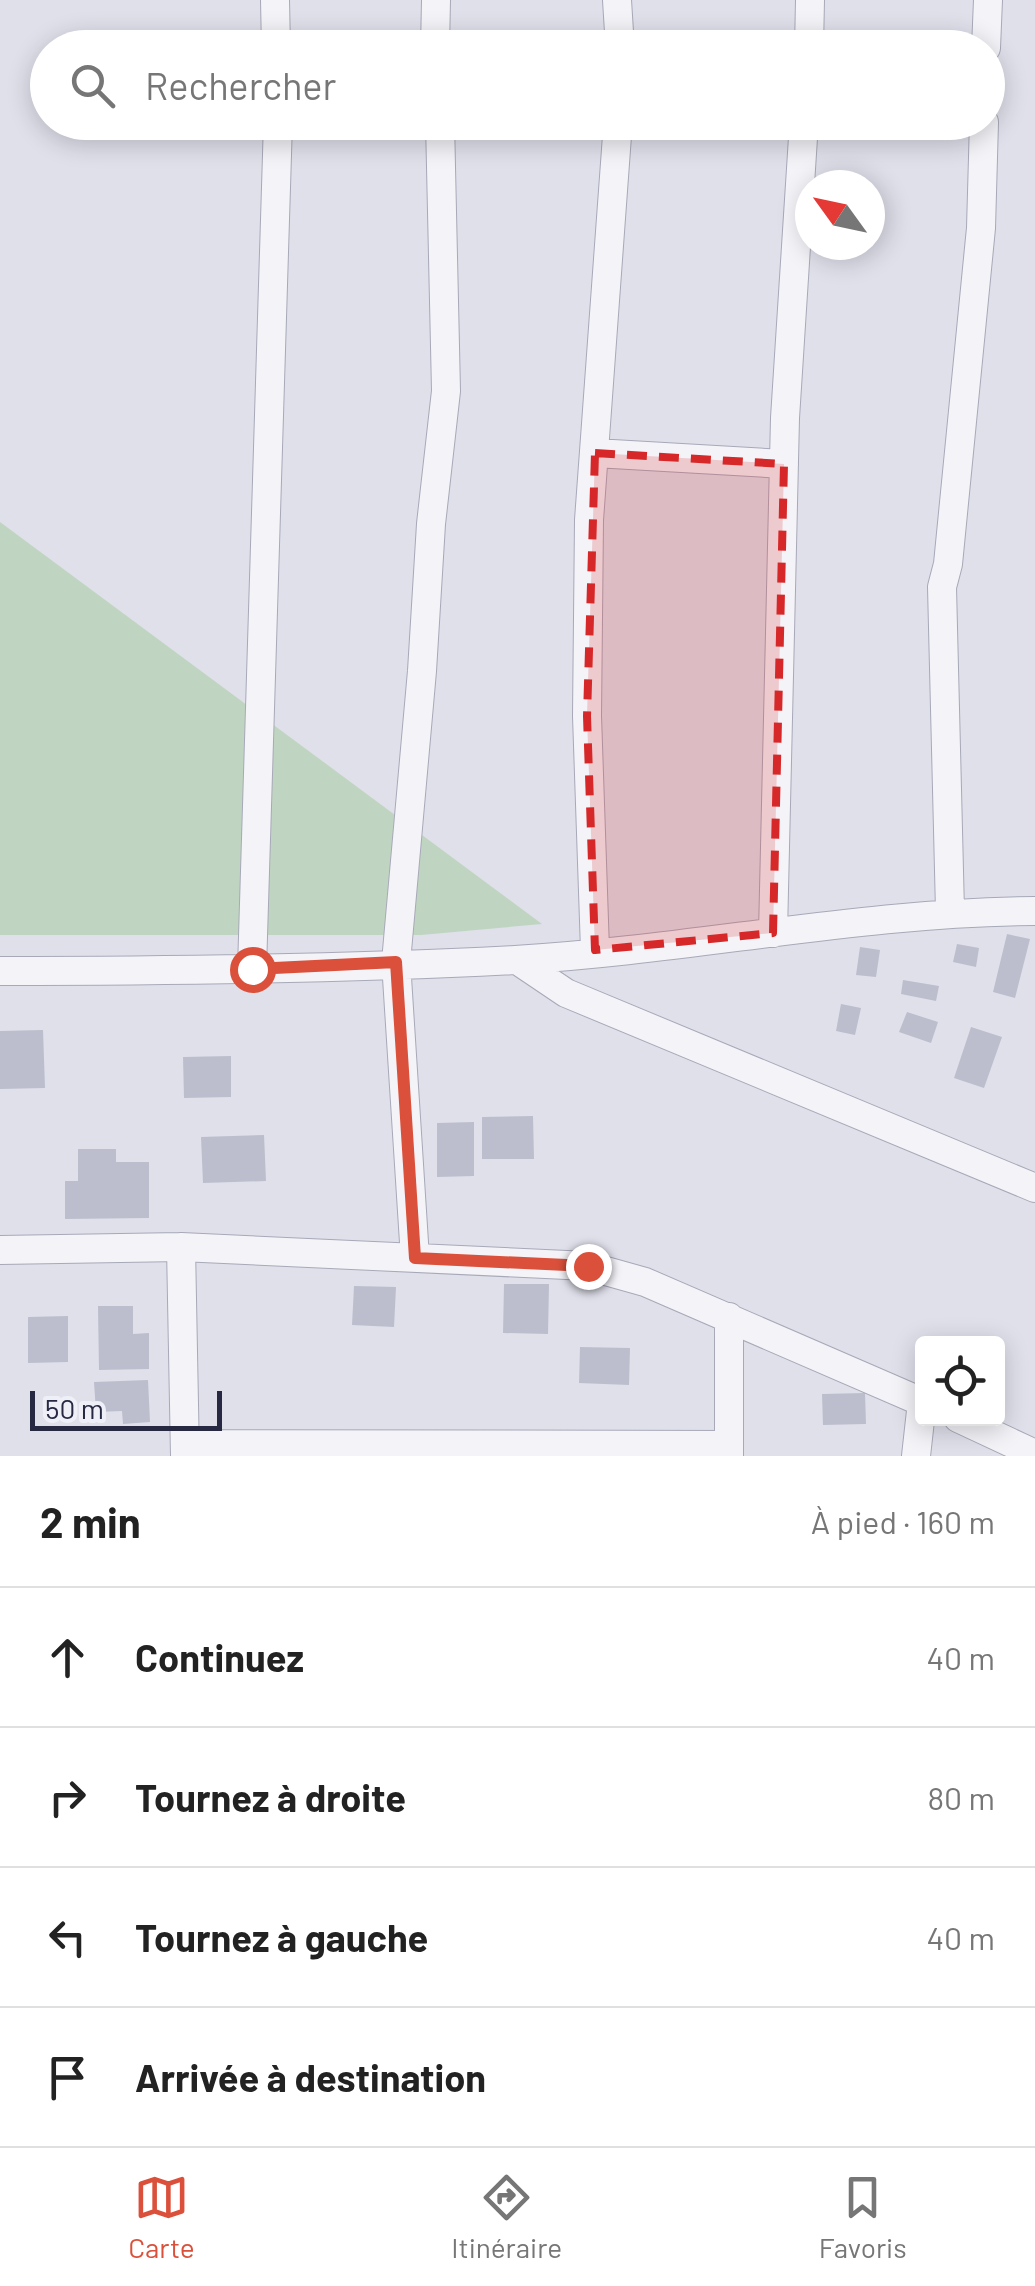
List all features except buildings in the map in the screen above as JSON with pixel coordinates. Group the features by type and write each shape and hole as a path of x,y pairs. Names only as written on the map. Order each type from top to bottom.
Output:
{"street":[{"path":"275,0 276,30"},
{"path":"435,30 436,0"},
{"path":"616,0 618,30"},
{"path":"809,30 810,0"},
{"path":"983,4 985,30"},
{"path":"252,969 277,140"},
{"path":"415,1258 396,962 422,671 430,524 446,391 440,140"},
{"path":"596,950 587,716 595,452 617,140"},
{"path":"773,933 784,464 803,140"},
{"path":"950,911 942,587 948,564 981,228 983,140"},
{"path":"595,452 784,464"},
{"path":"0,972 517,960 950,911 1035,911"},
{"path":"517,960 566,993 1035,1188"},
{"path":"182,1248 185,1450 728,1450 729,1317"},
{"path":"0,1250 182,1248 588,1266 644,1282 915,1399"},
{"path":"916,1456 919,1426"},
{"path":"975,1426 1035,1454"}],"highlighted area":[{"path":"595,453 784,464 773,933 595,950 587,716"}],"green space":[{"path":"0,522 542,924 421,935 0,935"}],"route":[{"path":"252,969 396,962 415,1258 588,1266"}]}
